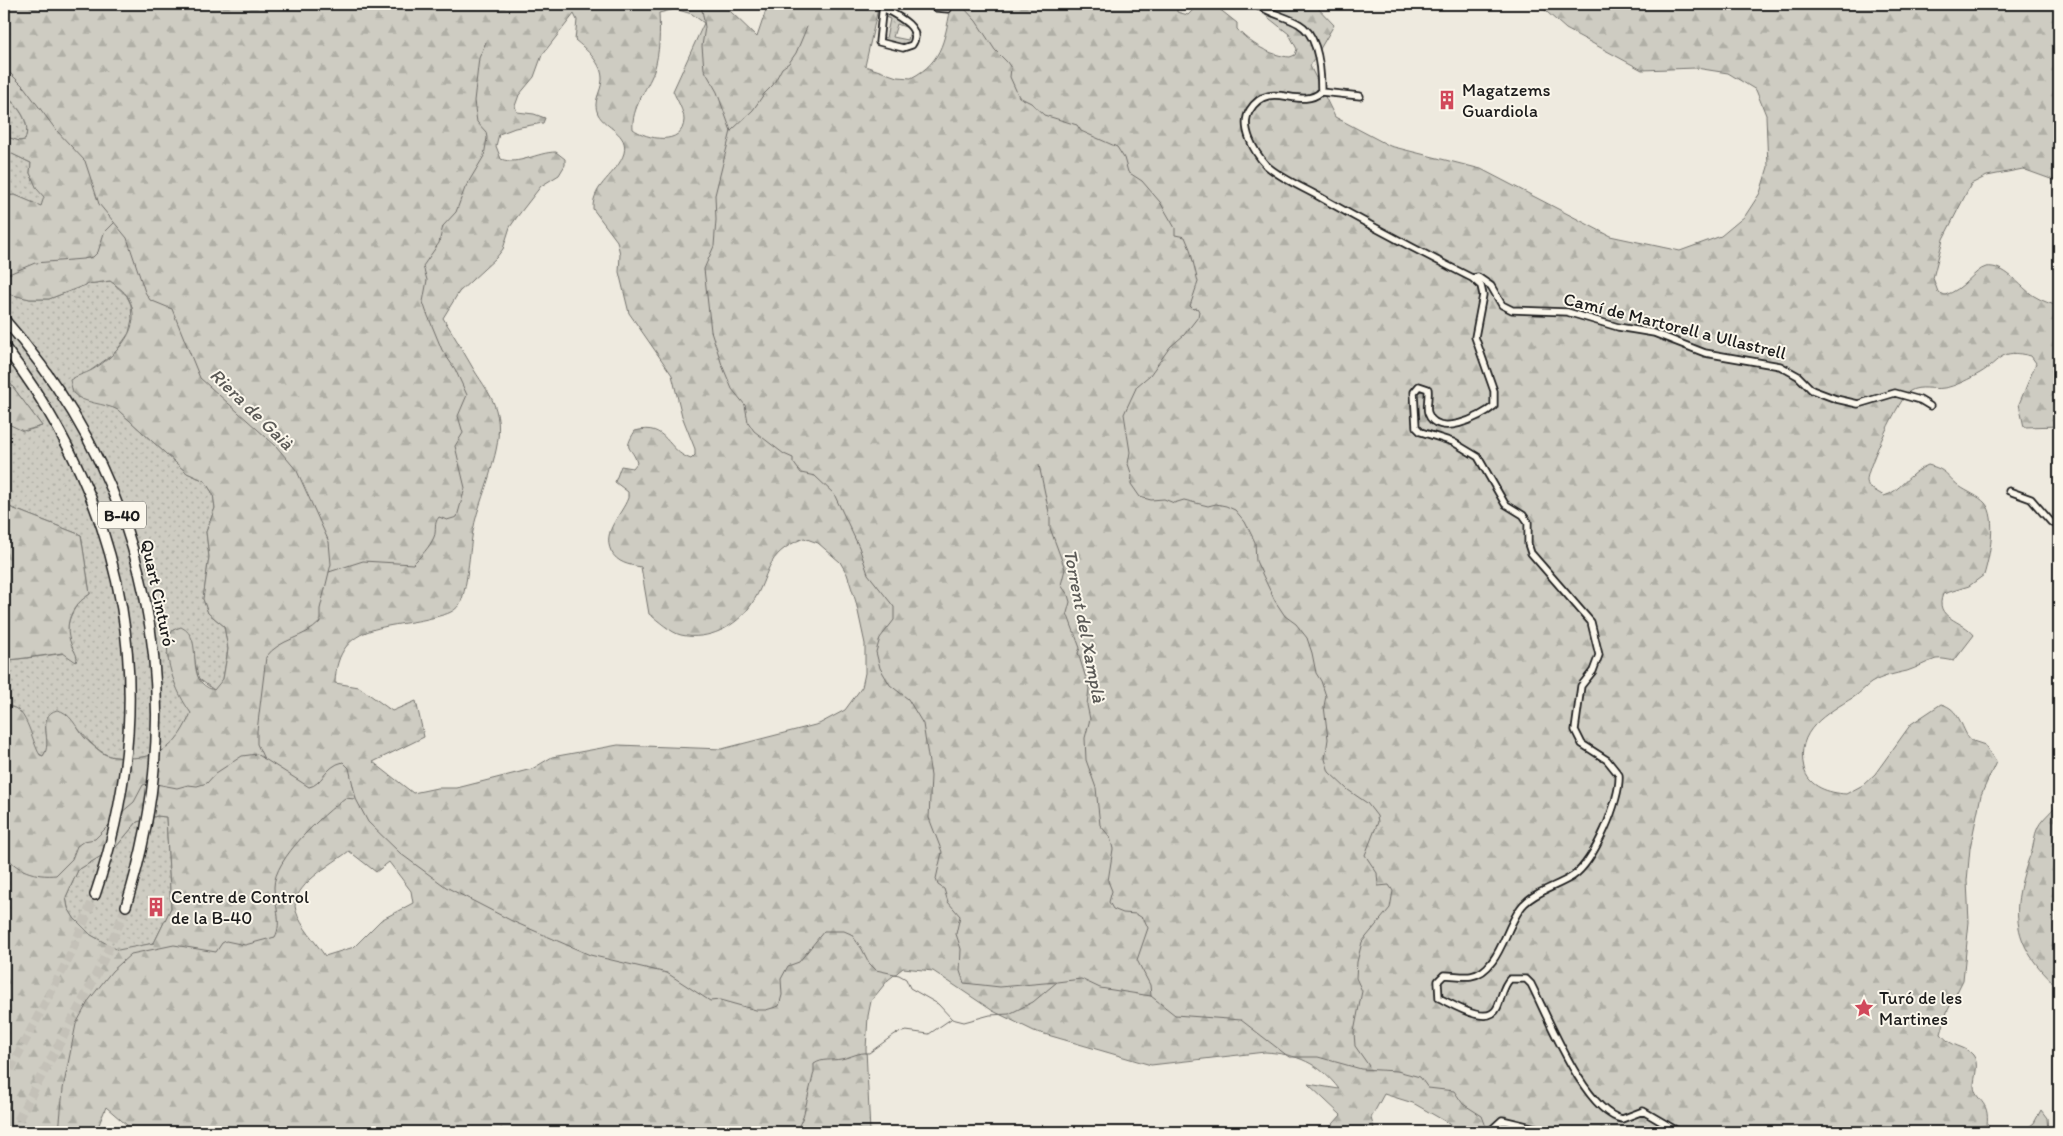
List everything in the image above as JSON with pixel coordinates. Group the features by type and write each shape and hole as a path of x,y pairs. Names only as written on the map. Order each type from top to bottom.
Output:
{"highway":[{"name":"Quart Cinturó","path":"4,319 35,357 69,405 105,472 122,514 136,558 152,631 157,690 157,742 147,826 126,906"},
{"name":"B-40","path":"4,346 41,398 59,428 86,485 103,531 117,585 125,631 130,692 128,749 118,813 95,895"}],"street":[{"path":"929,4 936,8 948,9"},
{"path":"1257,4 1308,30 1314,43 1320,70 1321,92"},
{"path":"883,6 914,30 916,40 910,47 900,47 879,42 883,6"},
{"name":"Camí de Martorell a Ullastrell","path":"1360,96 1321,92 1309,99 1272,95 1261,98 1248,112 1246,124 1248,136 1267,166 1388,236 1472,278 1478,277 1490,286 1502,304 1512,310 1567,312 1618,328 1654,334 1705,353 1780,366 1798,376 1812,390 1836,399 1858,404 1895,393 1920,400 1930,406"},
{"path":"1472,278 1480,286 1483,295 1475,337 1494,391 1494,406 1488,411 1456,425 1440,424 1427,412 1428,389 1419,386 1414,392 1416,427 1421,432 1459,445 1478,457 1505,504 1523,515 1528,522 1528,544 1531,553 1591,622 1599,655 1597,663 1581,686 1575,730 1582,744 1613,766 1619,775 1620,785 1597,846 1581,870 1523,905 1492,962 1480,973 1472,976 1444,975 1438,981 1437,990 1439,998 1473,1014 1482,1016 1497,1010 1506,983 1510,979 1526,979 1532,984 1583,1085 1608,1113 1622,1119 1644,1111 1679,1132"},
{"path":"2008,491 2031,499 2051,522 2059,526"},
{"path":"1489,1132 1502,1120 1509,1120 1553,1132"}],"green space":[{"path":"4,4 730,4 730,11 757,37 768,4 869,4 877,6 877,13 865,66 897,77 911,78 931,64 937,56 952,4 1177,4 1177,12 1188,15 1199,4 1213,4 1237,23 1237,29 1254,44 1275,54 1290,57 1295,55 1297,49 1289,34 1251,4 1314,4 1334,25 1310,66 1335,117 1390,146 1481,169 1610,236 1680,251 1721,236 1745,216 1760,193 1768,167 1766,115 1756,90 1728,73 1696,68 1642,70 1566,29 1538,4 2059,4 2059,182 2023,169 1987,176 1971,184 1943,239 1933,278 1938,292 1945,295 1958,289 1982,269 1993,267 2006,272 2034,296 2059,306 2059,426 2024,427 2019,404 2036,363 2031,356 2021,354 2007,354 1980,373 1953,386 1918,388 1910,391 1905,396 1878,448 1868,473 1868,484 1869,487 1884,496 1895,491 1921,468 1928,465 1942,471 1959,486 1985,503 1989,509 1992,528 1990,549 1984,575 1969,586 1943,594 1941,602 1942,609 1946,614 1974,635 1954,661 1936,659 1911,670 1884,677 1871,683 1815,725 1808,733 1802,755 1806,775 1810,780 1820,788 1846,794 1863,785 1875,774 1911,724 1941,704 1947,706 1956,714 1970,740 1985,745 1996,762 1981,795 1970,848 1967,881 1969,922 1963,980 1947,1012 1941,1034 1949,1042 1966,1049 1973,1055 1976,1062 1975,1091 1986,1110 1987,1125 1961,1132 1464,1132 1413,1103 1384,1094 1371,1118 1375,1132 1326,1132 1341,1115 1308,1084 1339,1089 1315,1066 1297,1058 1265,1052 1151,1065 1034,1031 993,1011 933,971 903,968 888,980 871,1001 866,1049 870,1132 141,1132 128,1126 106,1107 96,1132 4,1132 4,708 12,707 23,716 40,755 43,756 47,744 47,718 57,710 66,714 86,739 104,754 127,758 150,755 167,748 174,741 191,713 175,684 168,660 169,639 173,630 181,627 189,633 199,678 204,685 214,690 223,679 228,649 224,626 208,613 203,599 209,557 206,532 215,508 213,494 205,481 187,473 118,410 82,399 73,393 70,380 101,364 125,340 133,319 128,297 110,281 88,284 49,299 30,299 4,293 4,196 15,195 41,206 44,197 37,189 30,173 31,163 4,150 4,136 19,141 25,140 27,126 18,108 4,94","holes":["675,9 692,14 704,23 673,91 683,113 682,129 671,137 663,138 646,136 633,129 634,114 656,64 659,42 659,13","574,14 577,20 575,40 593,57 602,74 596,109 601,119 620,136 625,146 621,160 597,193 593,209 617,241 620,254 619,272 629,313 672,375 682,416 695,449 695,455 691,459 676,450 661,434 654,430 635,431 629,442 629,448 637,463 633,468 621,466 615,482 628,492 628,498 611,530 609,537 611,551 620,561 641,567 649,614 673,632 681,635 701,636 729,626 745,613 758,594 774,558 781,551 804,538 818,543 840,562 847,574 856,602 865,644 865,673 862,687 845,710 819,724 722,749 618,745 552,757 532,769 457,788 437,788 413,793 373,762 424,737 416,701 392,711 359,687 335,683 338,662 346,647 357,637 371,630 448,613 453,611 462,600 475,522 496,449 498,423 496,410 489,394 443,318 459,292 496,258 503,249 510,227 541,186 559,175 565,165 565,159 556,152 521,160 507,161 501,159 496,146 499,134 515,128 543,123 545,118 534,114 517,112 515,106 519,95 534,77 542,55","157,816 166,817 171,908 154,943 118,950 91,935 74,918 68,908 66,897 78,870 116,847 137,822","349,851 376,872 389,862 411,891 413,903 381,920 354,947 325,956 301,922 296,911 295,902 305,885"]},
{"path":"887,14 908,28 897,24 893,37 908,40 910,30 912,42 903,45 882,41 882,37 886,38 890,19 885,17"},
{"path":"4,94 25,120 27,133 25,140 19,141 4,136"},
{"path":"4,150 31,163 30,173 37,188 45,197 42,207 15,195 4,196"},
{"path":"111,281 127,296 131,305 132,319 129,333 115,353 90,371 77,397 109,405 118,410 187,473 205,481 213,494 215,508 206,532 209,557 203,599 208,613 224,626 228,649 223,679 214,690 198,678 191,638 167,654 176,685 191,713 181,734 168,748 140,757 111,756 94,746 75,725 45,724 48,747 43,756 33,746 26,724 19,711 12,707 4,708 4,658 10,660 75,652 68,636 69,620 77,605 90,594 81,535 4,505 4,422 26,431 42,426 10,383 4,383 4,293 30,299 49,299 88,284"},
{"path":"4,383 10,383 42,426 23,431 4,422"},
{"path":"4,505 81,535 90,594 74,609 69,622 69,636 76,655 76,662 63,653 10,660 4,658"},
{"path":"2059,800 2059,988 2031,957 2023,942 2018,910 2019,893 2037,830 2040,823"},
{"path":"157,816 166,817 171,908 154,943 118,951 91,935 74,918 68,908 66,897 78,870 116,847 137,822"},
{"path":"2041,1110 2047,1118 2048,1132 2022,1132 2034,1123"}],"waterway":[{"path":"701,4 705,27 702,46 704,69 717,92 731,131 715,195 714,246 704,269 711,331 722,365 732,389 745,405 748,422 754,431 784,454 793,458 793,462 801,473 815,476 834,494 859,547 868,574 894,607 894,620 880,638 876,652 880,668 890,685 908,699 923,724 931,776 929,818 942,852 936,879 938,885 944,889 948,902 960,916 956,934 961,949 960,971 964,983 1000,987 1056,982"},
{"path":"965,9 976,21 995,50 1011,68 1010,77 1019,97 1031,103 1044,115 1077,125 1081,131 1117,147 1124,158 1128,172 1142,181 1160,202 1175,228 1175,235 1185,237 1190,249 1198,282 1190,306 1193,309 1197,308 1199,311 1198,317 1184,335 1170,347 1150,375 1137,386 1124,414 1130,452 1128,464 1132,476 1131,484 1140,497 1151,500 1164,499 1174,503 1184,500 1208,506 1216,504 1235,510 1245,522 1255,542 1256,561 1275,601 1285,616 1296,624 1307,638 1316,673 1326,696 1324,706 1328,739 1325,759 1329,772 1348,790 1367,803 1377,816 1378,822 1365,855 1377,873 1378,886 1389,885 1393,891 1390,908 1362,942 1357,962 1356,978 1362,991 1354,1032 1355,1046 1369,1066"},
{"path":"731,131 753,110 773,85 782,68 789,63 796,53 807,27"},
{"path":"329,572 363,561 413,564 425,552 432,541 439,517 447,520 457,517 465,488 455,446 463,433 458,416 467,395 455,369 442,350 426,311 423,302 427,280 423,266 439,243 443,226 456,212 465,188 484,156 486,132 477,122 474,101 479,58 486,42"},
{"name":"Riera de Gaià","path":"4,67 24,87 56,130 85,161 99,204 127,238 145,292 150,300 172,309 200,378 276,446 297,471 329,542 331,564 320,609 320,622 314,628 278,646 266,657 257,731 257,744 264,759"},
{"path":"4,276 35,263 93,257 98,252 104,233 114,223"},
{"name":"Torrent del Xamplà","path":"1039,465 1050,517 1050,528 1065,569 1061,585 1068,595 1070,602 1067,613 1080,648 1078,653 1089,688 1087,705 1090,719 1085,738 1086,760 1096,788 1100,825 1110,837 1113,849 1108,881 1112,891 1109,902 1113,909 1123,913 1136,914 1144,919 1148,928 1137,960 1150,985 1151,996"},
{"path":"156,784 177,788 188,785 197,786 207,783 216,773 242,756 257,754 309,787 317,783 332,767 343,762 349,768 356,799 368,822 401,854 446,887 512,921 590,955 667,973 710,1001 720,1000 756,1010 766,1010 779,1006 782,995 781,979 788,966 799,962 824,931 844,931 851,934 869,963 876,970 899,975 906,979 910,988 938,1004 952,1019 964,1022 990,1015 1009,1014 1033,1002 1057,982 1081,979 1100,988 1151,996 1175,1015 1241,1020 1289,1057 1318,1057 1361,1069 1397,1071 1420,1077 1428,1088 1454,1091 1463,1104 1482,1116 1488,1132"},
{"path":"121,813 134,802 143,785 147,784"},
{"path":"59,1132 63,1089 76,1024 89,1000 112,971 131,954 174,945 216,952 222,943 226,941 245,945 275,937 278,919 274,887 276,876 282,863 301,838 325,815 345,798 355,799"},
{"path":"4,852 8,859 26,871 33,874 56,875 72,859 77,846 84,841 95,839 111,823"},
{"path":"796,1132 803,1117 814,1072 814,1064 824,1060 841,1059 869,1053 895,1034 906,1031 929,1034 951,1019"}],"tunnel":[{"path":"4,1081 70,956 95,895"},
{"path":"12,1132 87,992 126,906"}],"place":[{"name":"Magatzems Guardiola","path":"1447,100"},
{"name":"Centre de Control de la B-40","path":"156,907"},
{"name":"Turó de les Martines","path":"1864,1008"}]}
